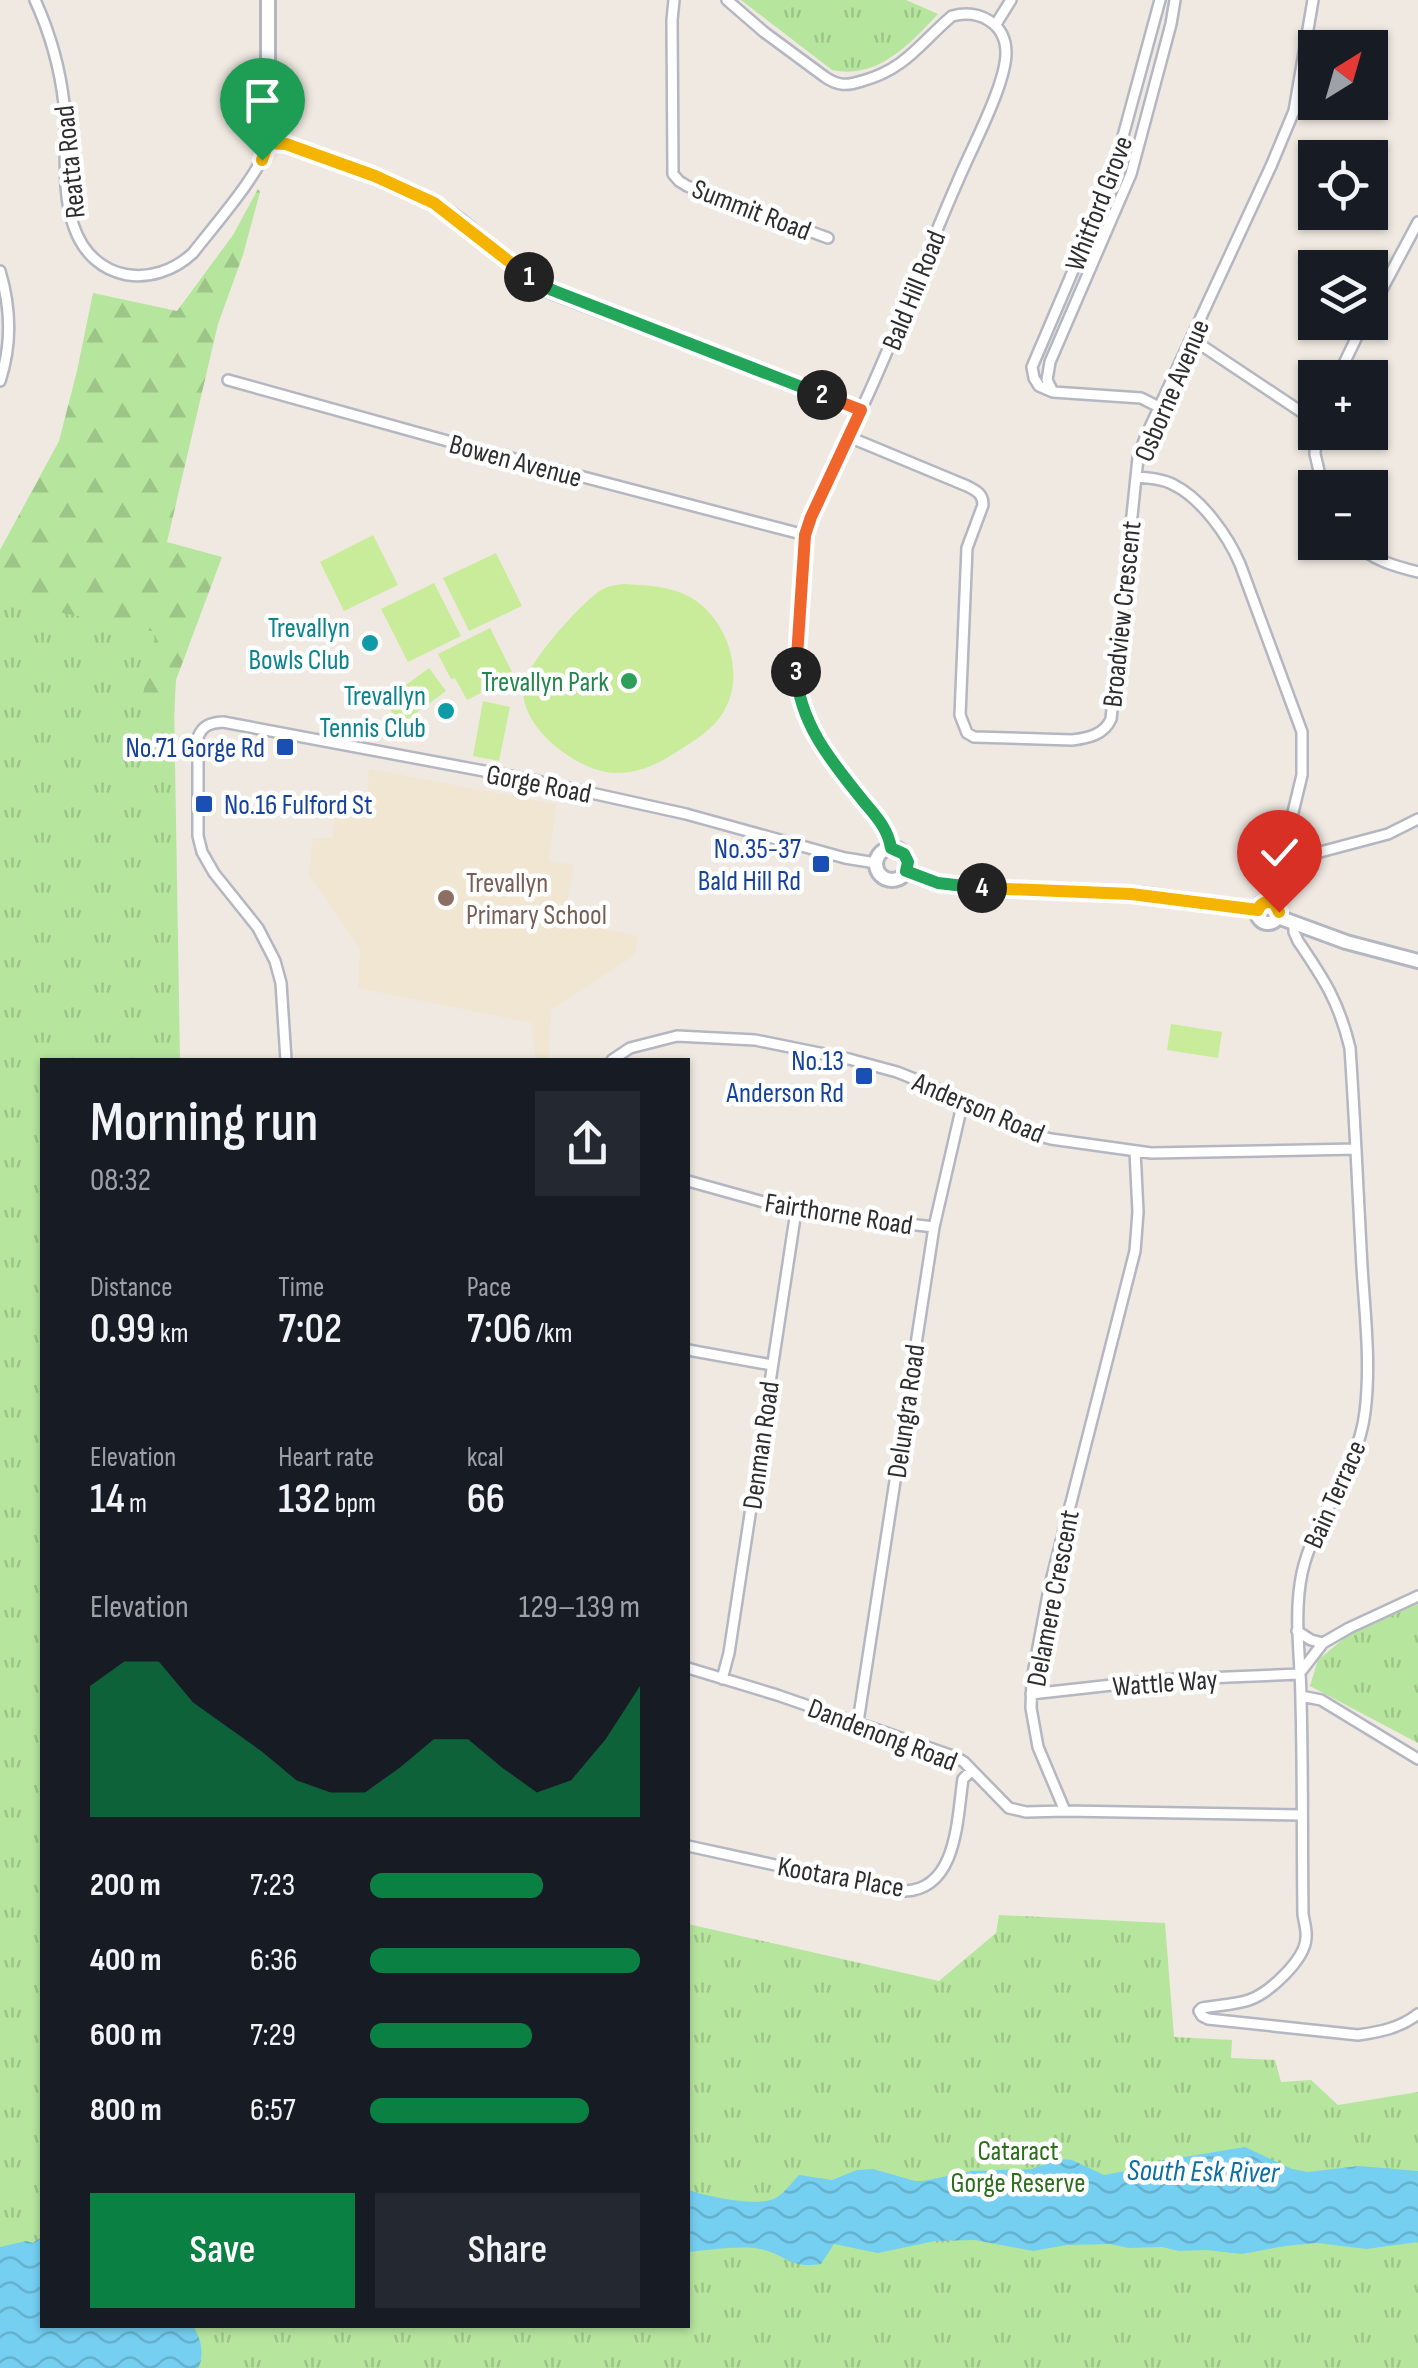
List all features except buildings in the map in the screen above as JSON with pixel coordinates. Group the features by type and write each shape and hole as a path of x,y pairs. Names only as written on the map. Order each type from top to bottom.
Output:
{"street":[{"name":"Reatta Road","path":"36,0 61,83 66,177 74,228 85,247 112,270 145,277 181,264 243,187 262,160 268,143"},
{"path":"268,0 268,143 286,144 375,176 434,203 523,274 552,290 861,410"},
{"name":"Summit Road","path":"674,0 673,174 688,186 828,238"},
{"path":"728,0 764,32 835,84 843,85 894,70 952,16 974,15 996,24 1011,0"},
{"name":"Whitford Grove","path":"1053,392 1039,386 1032,367 1116,169 1160,0"},
{"name":"Whitford Grove","path":"1053,392 1047,380 1050,362 1131,174 1175,0"},
{"name":"Osborne Avenue","path":"1294,850 1289,829 1302,775 1302,732 1240,564 1218,525 1186,492 1172,483 1136,477 1138,458 1159,407 1294,110 1313,0"},
{"name":"Bald Hill Road","path":"891,848 886,831 810,728 798,691 796,664 805,535 893,342 914,283 997,90 1006,50 996,24"},
{"path":"1388,278 1418,222"},
{"path":"0,271 8,313 7,360 0,382"},
{"path":"1192,338 1298,409"},
{"name":"Bowen Avenue","path":"228,380 805,535"},
{"path":"1053,392 1142,398 1159,407"},
{"name":"Broadview Crescent","path":"848,437 968,486 983,498 967,548 960,715 967,733 974,737 1072,740 1100,733 1107,727 1111,719 1136,477"},
{"path":"1378,560 1418,572"},
{"name":"Gorge Road","path":"286,1058 276,961 258,928 214,873 198,836 198,752 201,731 206,725 223,722 536,781 686,814 876,863"},
{"path":"1292,862 1300,863 1305,856 1388,834 1418,819"},
{"path":"891,848 904,854 908,862 906,871 898,878 888,879 879,873 876,863 879,854 891,848"},
{"path":"1292,862 1294,850 1300,849 1305,856"},
{"path":"1272,902 1280,878 1292,862"},
{"path":"906,871 954,885 1140,894 1258,910"},
{"path":"1265,902 1272,902 1278,917 1266,923 1258,916 1258,910 1265,902"},
{"path":"1278,917 1346,942 1418,961"},
{"name":"Bain Terrace","path":"1294,924 1298,941 1325,980 1343,1020 1350,1048 1366,1408 1355,1456 1315,1532 1298,1600 1306,1939 1292,1966 1270,1988 1244,2002 1200,2010 1208,2019 1358,2035 1382,2032 1418,2014"},
{"name":"Anderson Road","path":"615,1058 630,1048 678,1036 755,1040 872,1064 932,1086 1026,1132 1051,1139 1151,1153 1356,1149"},
{"name":"Delungra Road","path":"858,1722 934,1227 963,1101"},
{"name":"Delamere Crescent","path":"1065,1811 1038,1747 1032,1694 1049,1589 1135,1251 1135,1150"},
{"name":"Fairthorne Road","path":"690,1182 796,1210 934,1227"},
{"name":"Denman Road","path":"722,1678 737,1603 796,1210"},
{"path":"690,1350 772,1365"},
{"path":"1299,1674 1323,1643 1418,1596"},
{"path":"1297,1631 1323,1643"},
{"name":"Dandenong Road","path":"690,1669 956,1757 1008,1808 1026,1812 1065,1811"},
{"name":"Wattle Way","path":"1032,1694 1158,1680 1299,1674"},
{"path":"1301,1696 1321,1700 1418,1758"},
{"name":"Kootara Place","path":"690,1846 881,1888 904,1892 917,1889 942,1872 949,1859 963,1779 972,1770"},
{"path":"1065,1811 1302,1814"}],"shaded area":[{"name":"Trevallyn Primary School","path":"369,769 556,804 549,861 574,865 563,920 638,936 635,955 551,1010 549,1058 536,1058 532,1023 358,988 360,949 309,875 313,838 333,838 335,815 366,817"}],"green space":[{"path":"741,0 906,0 938,14 891,57 864,70 848,72 832,70"},
{"path":"258,189 243,255 218,324 167,542 222,557 176,680 155,1051 40,1058 0,2023 0,550 59,441 93,293 177,311 233,235"},
{"path":"373,535 398,585 344,611 320,562"},
{"path":"496,553 522,606 469,631 443,578"},
{"path":"434,583 461,636 408,662 381,609"},
{"name":"Trevallyn Park","path":"623,584 674,590 703,606 714,618 729,648 733,681 724,711 703,734 655,764 614,773 583,764 552,743 529,715 524,684 545,648 581,607 601,590"},
{"name":"Cataract Gorge Reserve","path":"0,600 156,632 143,694 174,701 180,1058 40,1058 40,2328 690,2328 690,1924 939,1981 996,1933 999,1915 1165,1923 1174,2037 1232,2040 1231,2058 1275,2060 1281,2082 1311,2080 1338,2105 1418,2092 1418,2368 0,2368"},
{"path":"490,628 514,676 467,700 438,654"},
{"path":"429,668 446,691 401,724 384,701"},
{"path":"483,701 510,707 499,761 473,756"},
{"path":"1171,1024 1222,1032 1218,1058 1167,1050"},
{"path":"1418,1604 1418,1743 1310,1686 1318,1660 1347,1636"}],"water":[{"name":"South Esk River","path":"1245,2147 1292,2169 1308,2172 1359,2166 1418,2171 1418,2242 1366,2249 1317,2243 1242,2254 1110,2244 1033,2251 975,2240 935,2241 878,2253 834,2244 821,2264 810,2265 753,2248 690,2252 690,2191 757,2202 776,2198 799,2175 832,2180 857,2170 873,2169 923,2181 972,2171 1032,2169 1057,2159 1072,2160 1104,2175 1154,2162"},
{"path":"40,2238 40,2328 194,2328 201,2346 198,2368 0,2368 0,2247 33,2243"}],"place":[{"name":"Trevallyn Bowls Club","path":"370,643"},
{"name":"Trevallyn Park","path":"629,681"},
{"name":"Trevallyn Tennis Club","path":"446,711"},
{"name":"No.71 Gorge Rd","path":"285,747"},
{"name":"No.16 Fulford St","path":"204,804"},
{"name":"No.35-37 Bald Hill Rd","path":"821,864"},
{"name":"Trevallyn Primary School","path":"446,898"},
{"name":"No.13 Anderson Rd","path":"864,1076"}],"route":[{"path":"262,160 268,143 286,144 375,176 434,203 523,274 552,290 861,410 805,535 796,675 810,728 886,831 891,848 904,854 908,862 906,871 938,883 1006,890 1140,894 1258,910 1268,902 1275,904 1279,912"}]}
